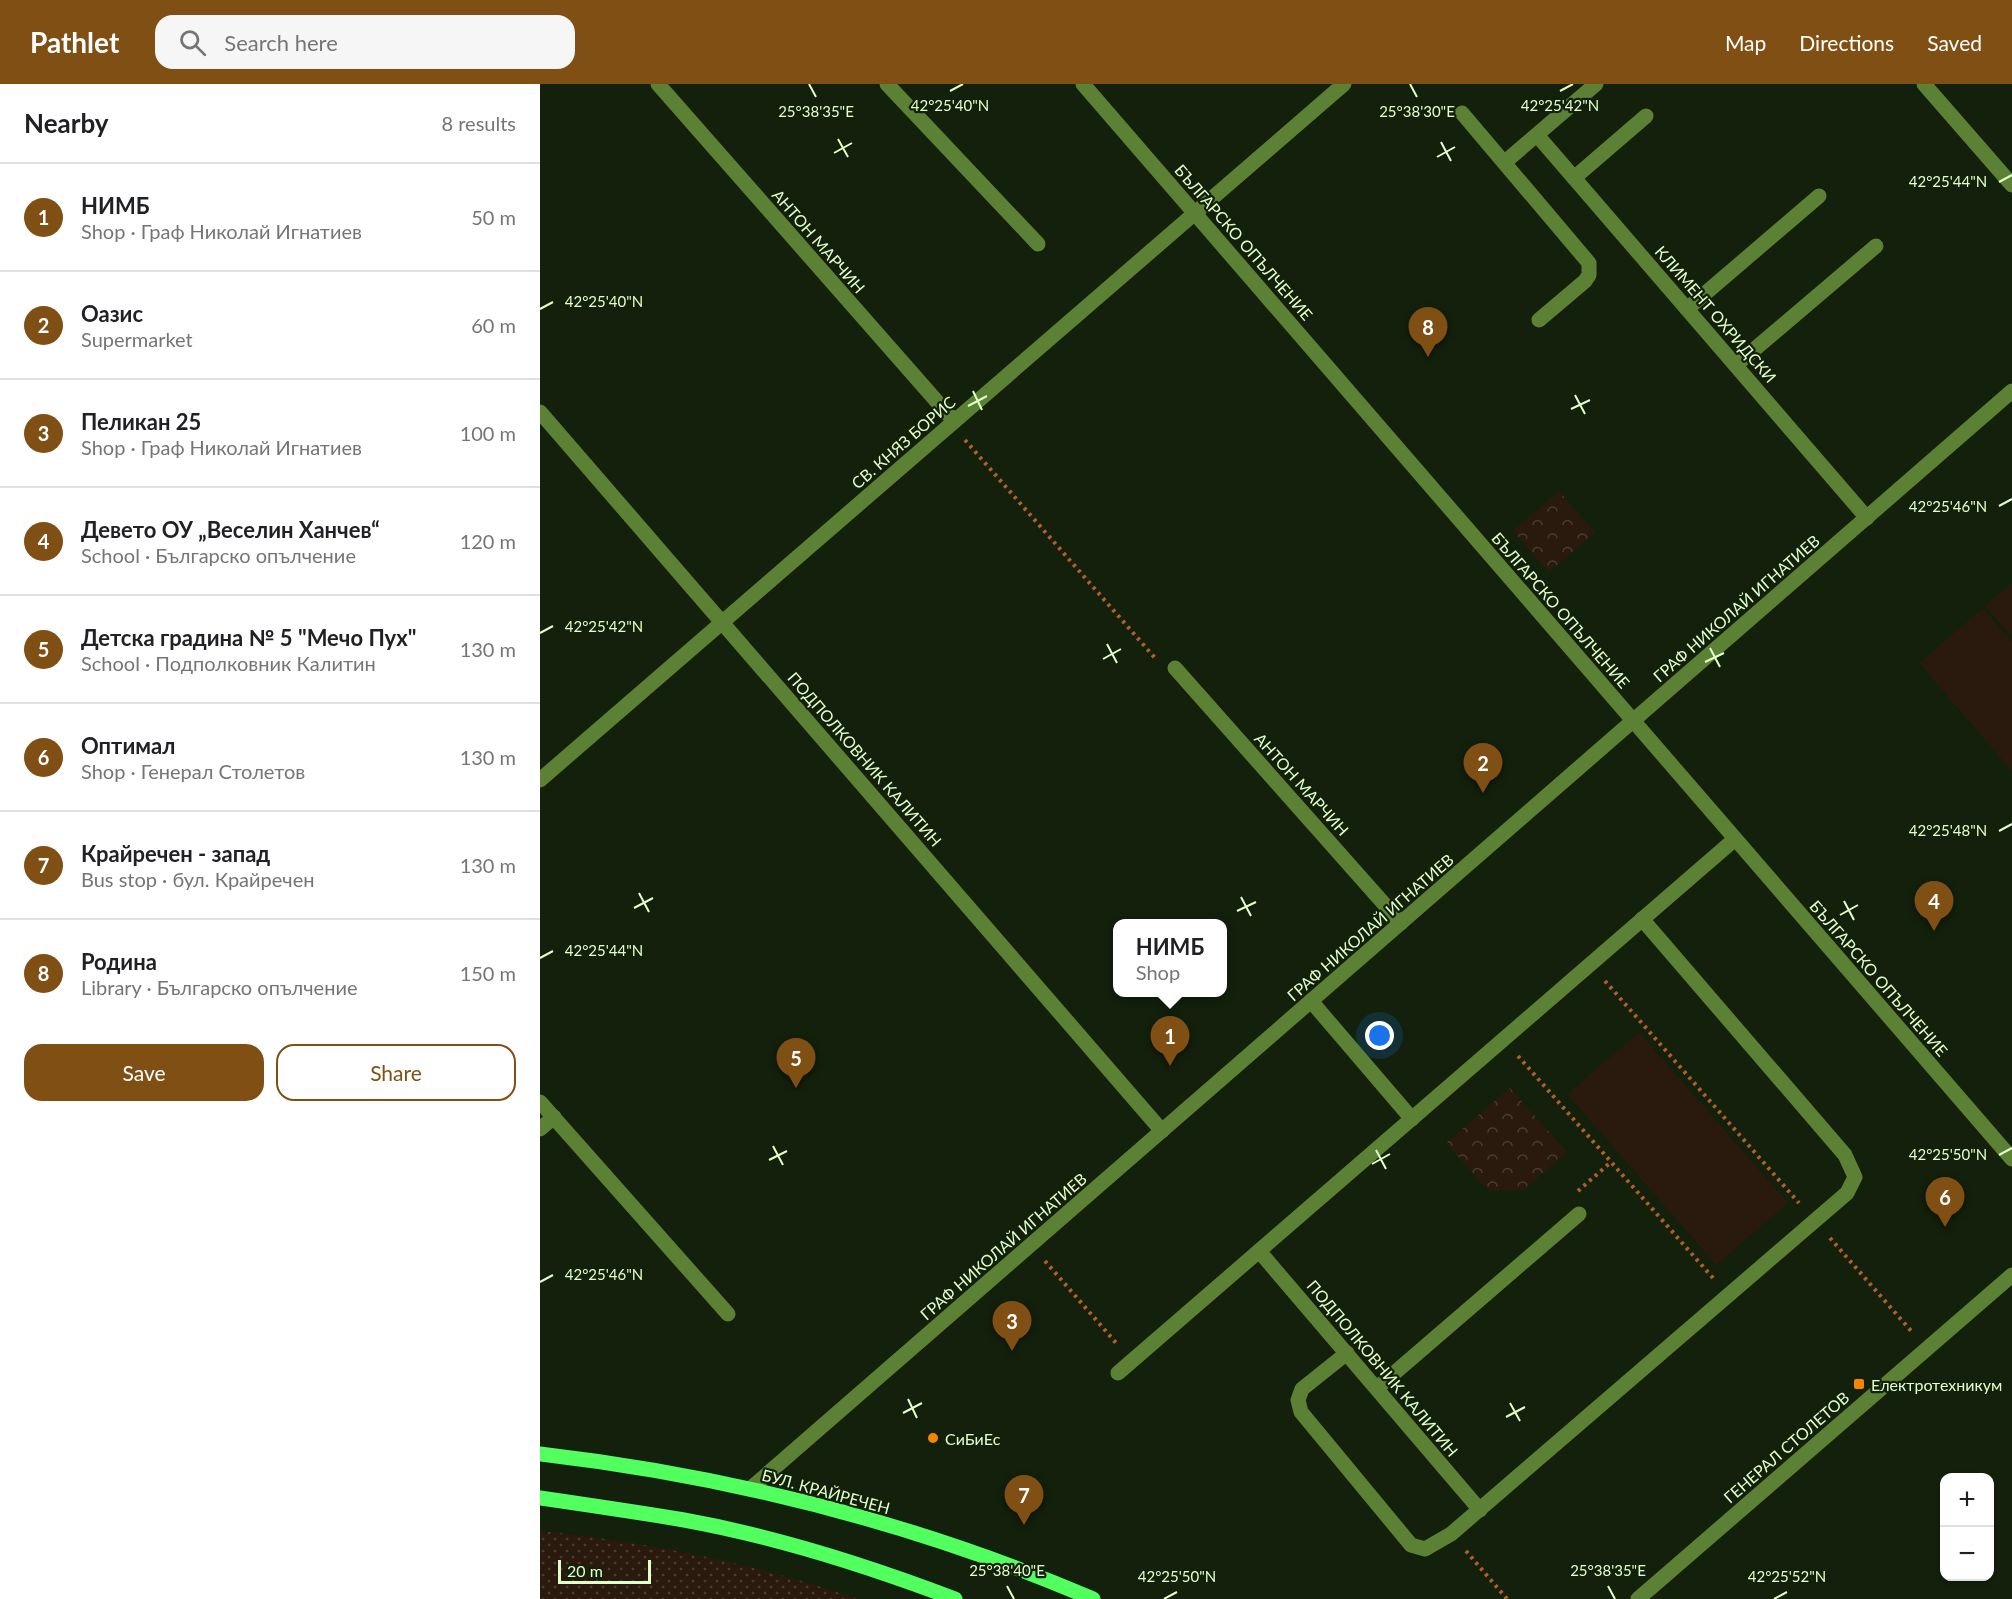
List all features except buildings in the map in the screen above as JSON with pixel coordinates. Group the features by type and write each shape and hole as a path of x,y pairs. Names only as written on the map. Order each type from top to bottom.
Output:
{"main road":[{"name":"БУЛ. КРАЙРЕЧЕН","path":"540,1454 750,1489 854,1516 943,1544 1093,1599"},
{"path":"540,1498 686,1520 752,1536 833,1558 955,1599"}],"street":[{"name":"АНТОН МАРЧИН","path":"658,84 954,421"},
{"path":"887,84 1038,244"},
{"name":"БЪЛГАРСКО ОПЪЛЧЕНИЕ","path":"1083,84 2012,1160"},
{"name":"СВ. КНЯЗ БОРИС","path":"540,780 1344,84"},
{"path":"1504,162 1596,84"},
{"path":"1924,84 2012,185"},
{"path":"1462,113 1589,263 1589,275 1585,281 1539,320"},
{"path":"1574,178 1646,116"},
{"name":"КЛИМЕНТ ОХРИДСКИ","path":"1537,135 1867,518"},
{"path":"1687,309 1819,196"},
{"path":"1736,365 1876,246"},
{"name":"ГРАФ НИКОЛАЙ ИГНАТИЕВ","path":"750,1489 2012,391"},
{"name":"ПОДПОЛКОВНИК КАЛИТИН","path":"540,412 1162,1131"},
{"name":"АНТОН МАРЧИН","path":"1175,668 1401,923"},
{"path":"1118,1373 1735,839"},
{"path":"1347,1353 1302,1389 1298,1400 1305,1420 1411,1545 1425,1549 1451,1534 1480,1510 1847,1193 1852,1185 1854,1171 1845,1155 1642,919"},
{"path":"1311,1001 1412,1119"},
{"path":"540,1101 728,1314"},
{"path":"540,1129 554,1117"},
{"path":"1377,1388 1579,1214"},
{"name":"ПОДПОЛКОВНИК КАЛИТИН","path":"1259,1251 1480,1510"},
{"name":"ГЕНЕРАЛ СТОЛЕТОВ","path":"1638,1599 2012,1275"}],"path":[{"path":"954,421 968,444 1162,666 1175,668"},
{"path":"1590,964 1914,1335"},
{"path":"1504,1040 1728,1296"},
{"path":"1579,1214 1566,1202 1611,1162"},
{"path":"1041,1256 1132,1361"},
{"path":"1451,1534 1507,1599"}],"green space":[{"path":"1559,491 1595,532 1549,572 1513,531"},
{"path":"2012,583 2012,637 1985,606"},
{"path":"1983,608 2012,642 2012,771 1919,663"},
{"path":"1639,1032 1788,1203 1716,1265 1567,1094"},
{"path":"1510,1088 1567,1152 1523,1190 1488,1190 1446,1143"},
{"path":"540,1531 620,1541 700,1556 779,1575 857,1599 540,1599"}],"place":[{"name":"Родина","path":"1428,357"},
{"name":"Оазис","path":"1483,793"},
{"name":"Девето ОУ „Веселин Ханчев“","path":"1934,931"},
{"name":"НИМБ","path":"1170,1066"},
{"name":"Детска градина № 5 \"Мечо Пух\"","path":"796,1088"},
{"name":"Оптимал","path":"1945,1227"},
{"name":"Пеликан 25","path":"1012,1351"},
{"name":"Електротехникум","path":"1859,1384"},
{"name":"СиБиЕс","path":"933,1438"},
{"name":"Крайречен - запад","path":"1024,1525"}]}
